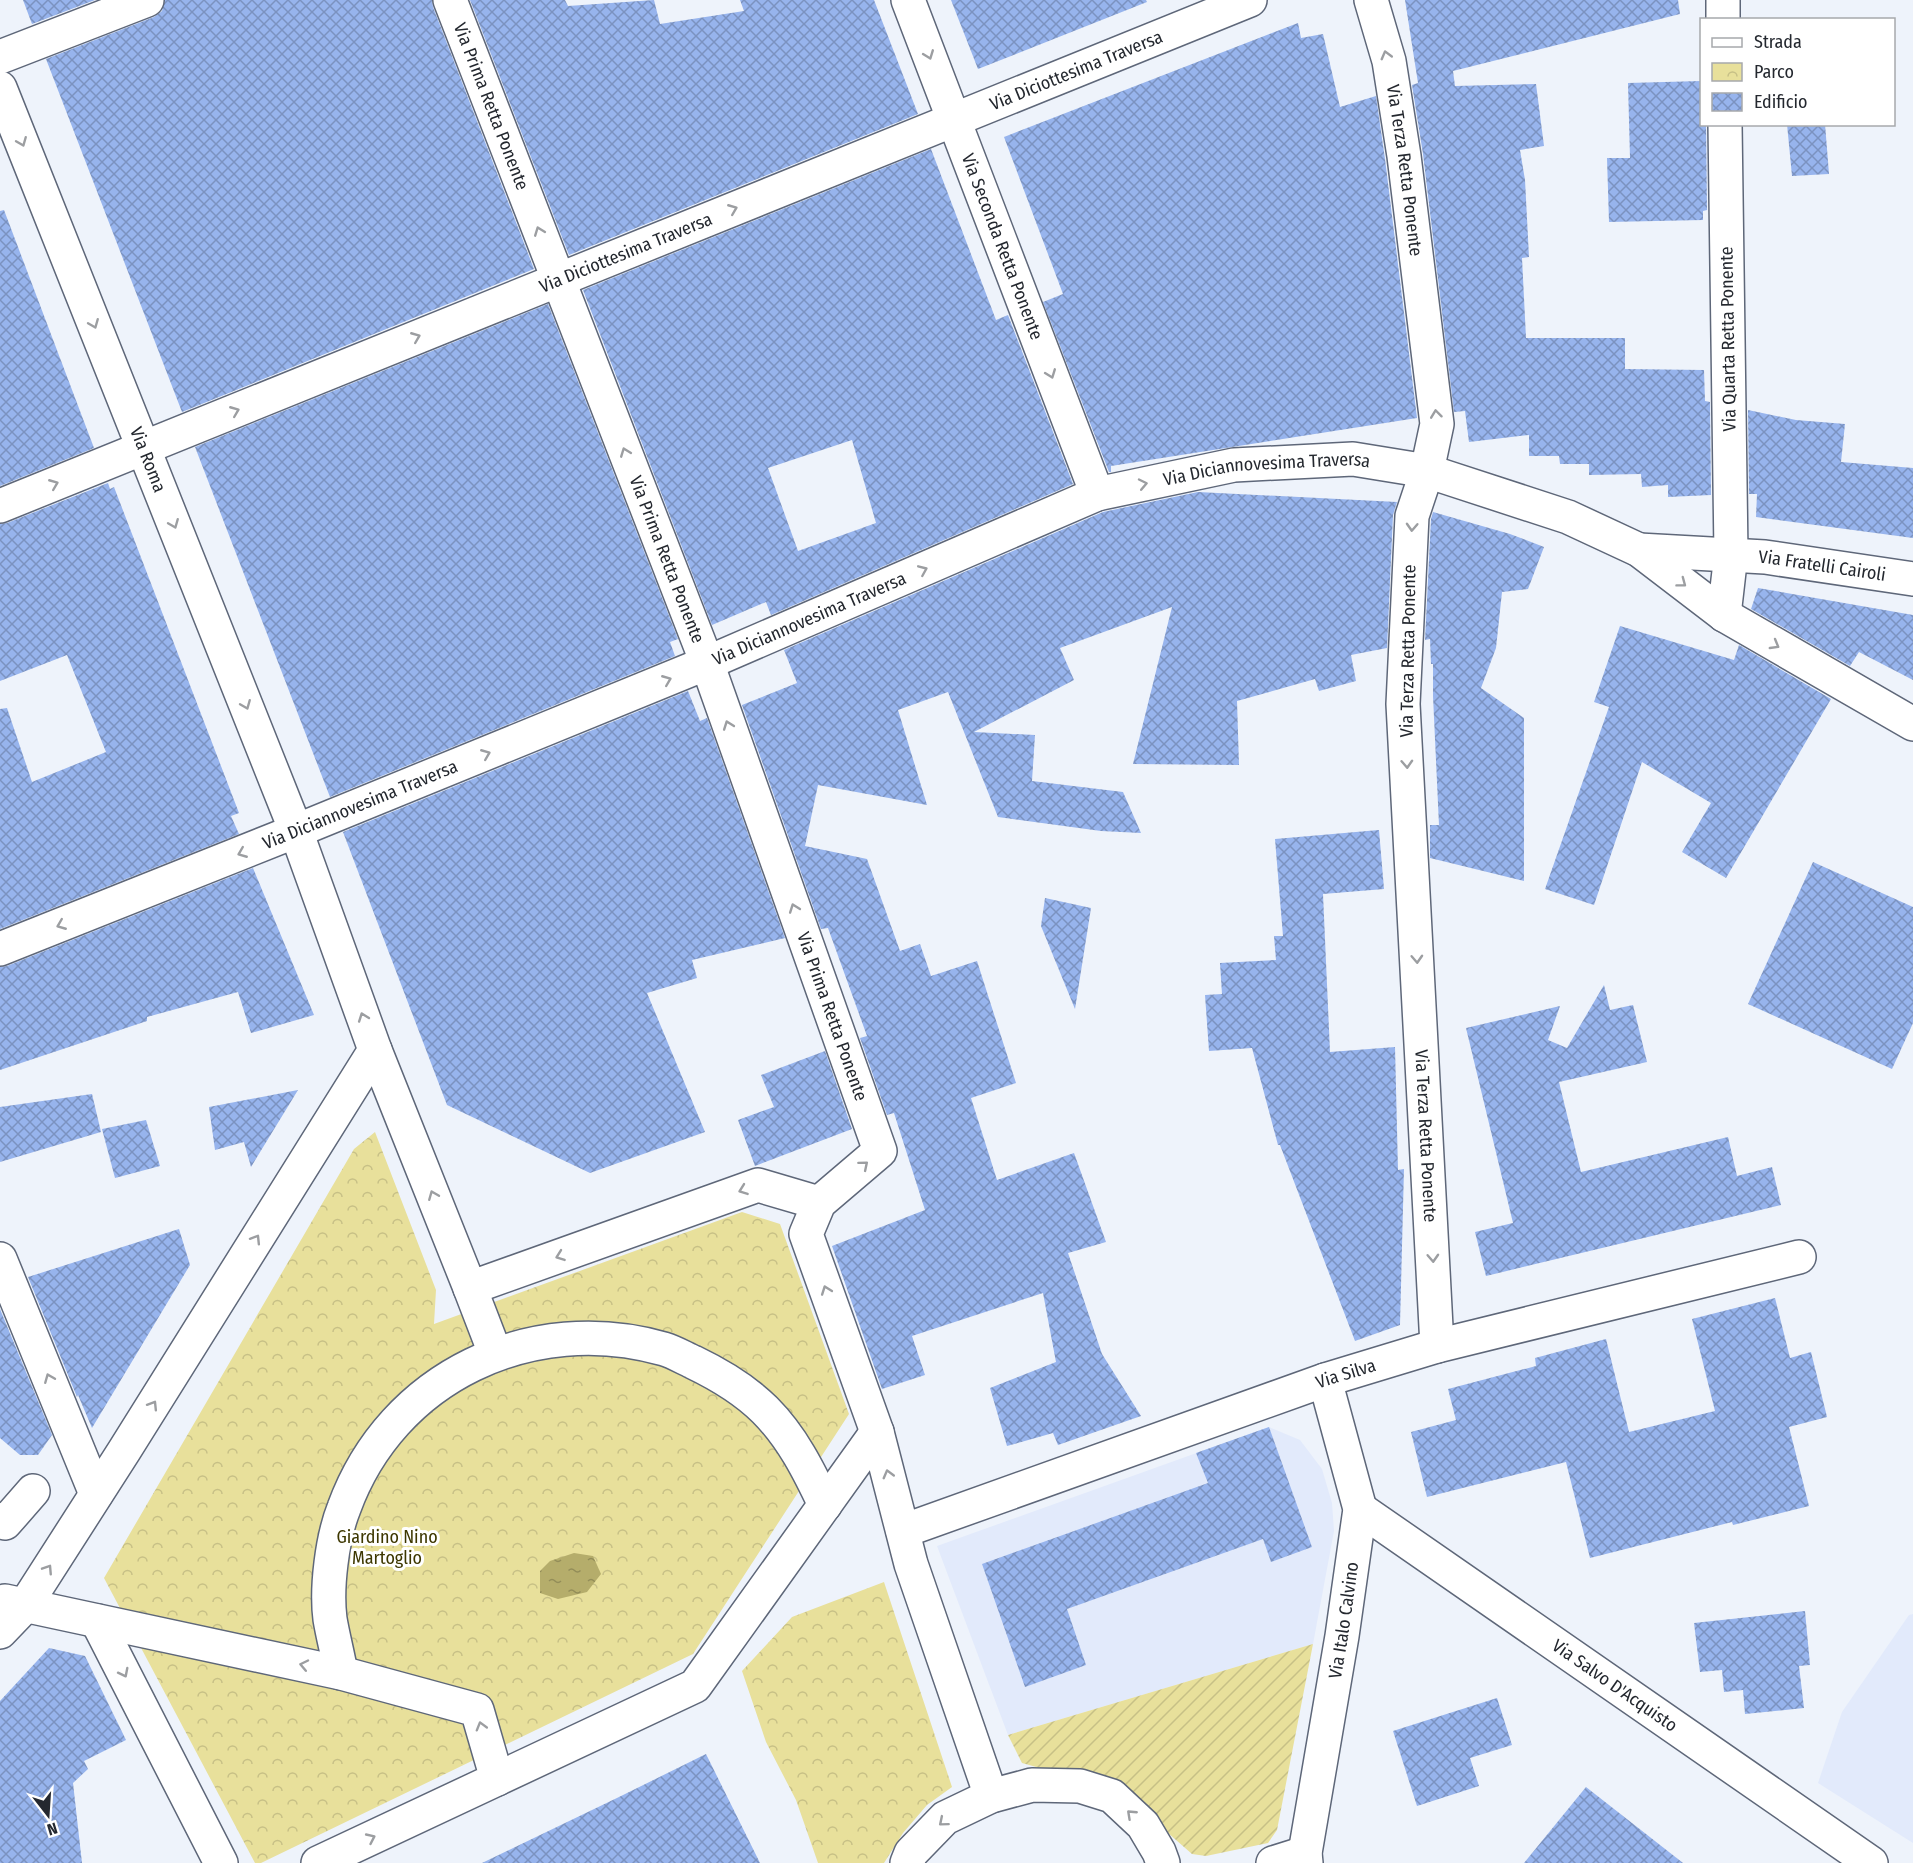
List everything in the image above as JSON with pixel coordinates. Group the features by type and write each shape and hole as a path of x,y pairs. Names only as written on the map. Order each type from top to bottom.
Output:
{"street":[{"path":"0,57 147,0"},
{"name":"Via Prima Retta Ponente","path":"450,0 707,663 880,1151 819,1203"},
{"name":"Via Seconda Retta Ponente","path":"908,0 1097,494"},
{"name":"Via Diciottesima Traversa","path":"0,506 1250,0"},
{"name":"Via Terza Retta Ponente","path":"1371,0 1389,61 1437,424 1427,471 1412,516 1403,704 1437,1346"},
{"path":"1723,0 1723,18"},
{"name":"Via Roma","path":"0,88 296,831 375,1050 495,1353"},
{"name":"Via Quarta Retta Ponente","path":"1724,615 1731,554 1725,126"},
{"name":"Via Diciannovesima Traversa","path":"0,949 707,663 1097,494 1234,465 1353,459 1427,471 1568,517 1639,550"},
{"path":"1639,550 1724,615 1913,724"},
{"name":"Via Fratelli Cairoli","path":"1639,550 1731,554 1913,579"},
{"path":"0,1632 12,1603 96,1494 375,1050"},
{"path":"470,1288 758,1185 819,1203 806,1234 877,1432 911,1564 990,1796"},
{"name":"Via Silva","path":"903,1531 1325,1380 1437,1346 1799,1257"},
{"path":"0,1259 96,1494"},
{"path":"341,1673 330,1618 331,1562 343,1508 368,1457 402,1413 446,1379 495,1353 552,1339 609,1338 666,1350 718,1374 764,1409 801,1454 825,1505"},
{"name":"Via Italo Calvino","path":"1305,1858 1342,1636 1360,1509 1325,1380"},
{"path":"318,1863 695,1686 877,1432"},
{"path":"0,1520 5,1523 33,1491"},
{"name":"Via Salvo D'Acquisto","path":"1360,1509 1871,1863"},
{"path":"12,1603 341,1673 477,1710 497,1779"},
{"path":"98,1621 221,1863"},
{"path":"907,1863 911,1853 945,1818 990,1796 1032,1785 1080,1786 1112,1796 1143,1825 1159,1852 1162,1863"},
{"path":"1274,1863 1305,1858"}],"shaded area":[{"path":"1269,1427 1300,1440 1322,1469 1332,1503 1334,1531 1313,1644 1008,1735 937,1546"},
{"path":"1913,1614 1913,1843 1818,1783 1842,1712 1909,1615"}],"green space":[{"name":"Giardino Nino Martoglio","path":"375,1132 436,1290 434,1324 742,1212 780,1224 849,1414 693,1654 261,1863 255,1863 104,1578 354,1149"},
{"path":"884,1582 952,1787 927,1805 903,1833 884,1863 818,1863 796,1800 766,1742 742,1671 792,1617"},
{"path":"1313,1644 1277,1830 1268,1843 1206,1856 1192,1854 1168,1833 1158,1818 1133,1794 1022,1763 1008,1735"}],"water":[{"path":"574,1553 593,1556 601,1574 587,1592 558,1599 540,1593 540,1571 550,1561"}],"building":[{"path":"23,0 95,0 32,24"},
{"path":"165,0 432,0 534,269 182,412 46,59 154,17 162,11"},
{"path":"470,0 565,0 568,6 654,0 660,24 744,11 740,0 874,0 918,114 569,255"},
{"path":"951,0 1146,0 1147,2 978,69"},
{"path":"1405,0 1678,0 1680,14 1453,71 1455,86 1536,84 1544,146 1520,150 1525,180 1529,257 1522,258 1526,338 1625,338 1625,369 1704,370 1705,401 1710,402 1711,495 1668,497 1668,485 1642,487 1641,474 1589,475 1589,464 1560,464 1559,456 1529,456 1529,435 1469,442 1465,411 1454,412 1423,154 1412,85 1418,83"},
{"path":"1298,23 1301,38 1323,34 1340,107 1376,96 1417,418 1111,466 1111,472 1109,472 1043,302 1063,294 1004,137"},
{"path":"1700,81 1700,126 1706,126 1707,210 1703,211 1703,220 1609,222 1607,158 1630,158 1628,83"},
{"path":"1787,126 1825,126 1829,174 1792,176"},
{"path":"931,149 996,320 1008,315 1073,484 771,615 766,602 712,625 583,290","holes":["852,440 876,523 798,551 768,468"]},
{"path":"4,210 94,448 0,486 0,211"},
{"path":"548,304 678,639 670,642 675,656 330,797 195,447"},
{"path":"1748,410 1796,420 1845,424 1841,462 1913,468 1913,538 1756,517 1757,494 1749,494"},
{"path":"108,483 110,489 114,487 239,813 231,816 239,834 0,929 0,709 7,708 32,782 106,752 67,655 0,681 0,524"},
{"path":"1198,492 1397,502 1393,515 1387,648 1351,655 1356,681 1319,691 1315,679 1237,701 1239,765 1133,764 1172,607 1060,648 1074,680 974,732 1035,735 1032,781 1123,792 1141,833 1101,831 998,817 948,692 898,710 927,805 818,785 805,846 867,859 900,951 920,944 931,976 977,961 1016,1083 971,1098 997,1180 1074,1153 1106,1242 1068,1253 1102,1354 1141,1416 1058,1445 1053,1433 1007,1446 990,1388 1056,1362 1043,1293 912,1336 925,1375 882,1389 832,1246 925,1210 894,1113 887,1115 860,1038 867,1036 828,928 821,929 742,705 797,683 784,650 1103,512"},
{"path":"1433,512 1510,534 1544,547 1528,589 1502,592 1496,648 1481,688 1524,718 1524,881 1430,858 1430,825 1439,825 1433,664 1431,664 1430,639 1425,640"},
{"path":"1758,588 1913,615 1913,680 1859,652 1850,666 1751,609"},
{"path":"1620,626 1734,660 1739,645 1831,699 1726,878 1682,852 1711,803 1642,762 1594,905 1545,889 1609,707 1594,702"},
{"path":"688,691 700,721 707,718 785,938 692,960 697,978 647,993 705,1132 590,1173 447,1105 343,832"},
{"path":"1379,830 1384,889 1323,894 1330,1052 1395,1047 1398,1170 1404,1169 1400,1325 1355,1341 1280,1145 1278,1145 1252,1048 1209,1051 1205,995 1222,994 1220,963 1276,960 1274,936 1283,936 1275,839"},
{"path":"1813,862 1913,907 1913,1023 1892,1069 1748,1004"},
{"path":"253,868 314,1015 251,1033 238,992 147,1017 147,1021 0,1070 0,967"},
{"path":"1045,898 1091,908 1075,1009 1041,926"},
{"path":"1604,985 1610,1010 1633,1005 1647,1062 1559,1082 1581,1172 1728,1137 1737,1176 1772,1167 1781,1205 1486,1276 1475,1232 1513,1223 1466,1028 1560,1006 1548,1040 1567,1048"},
{"path":"825,1051 852,1129 755,1166 738,1120 774,1107 761,1075"},
{"path":"298,1090 251,1167 244,1142 215,1150 209,1107"},
{"path":"92,1094 101,1132 0,1162 0,1107"},
{"path":"146,1120 160,1166 115,1178 102,1129"},
{"path":"179,1229 190,1265 92,1428 28,1277"},
{"path":"1775,1298 1790,1358 1811,1352 1827,1417 1789,1427 1809,1506 1733,1525 1732,1522 1590,1558 1566,1462 1427,1497 1411,1432 1456,1420 1448,1389 1536,1366 1535,1358 1606,1339 1629,1432 1715,1411 1692,1319"},
{"path":"0,1309 52,1435 38,1455 20,1455 0,1438"},
{"path":"1269,1427 1312,1547 1271,1562 1263,1539 1067,1609 1086,1665 1025,1687 982,1564 1208,1483 1196,1453"},
{"path":"1805,1611 1810,1665 1799,1666 1804,1708 1745,1714 1743,1690 1724,1692 1722,1670 1700,1672 1694,1623"},
{"path":"49,1648 85,1656 126,1740 84,1761 88,1769 73,1783 82,1863 0,1863 0,1701"},
{"path":"1497,1698 1512,1745 1470,1758 1479,1786 1417,1806 1393,1731"},
{"path":"706,1754 760,1863 482,1863 619,1797"},
{"path":"1586,1787 1683,1863 1524,1863"}]}
